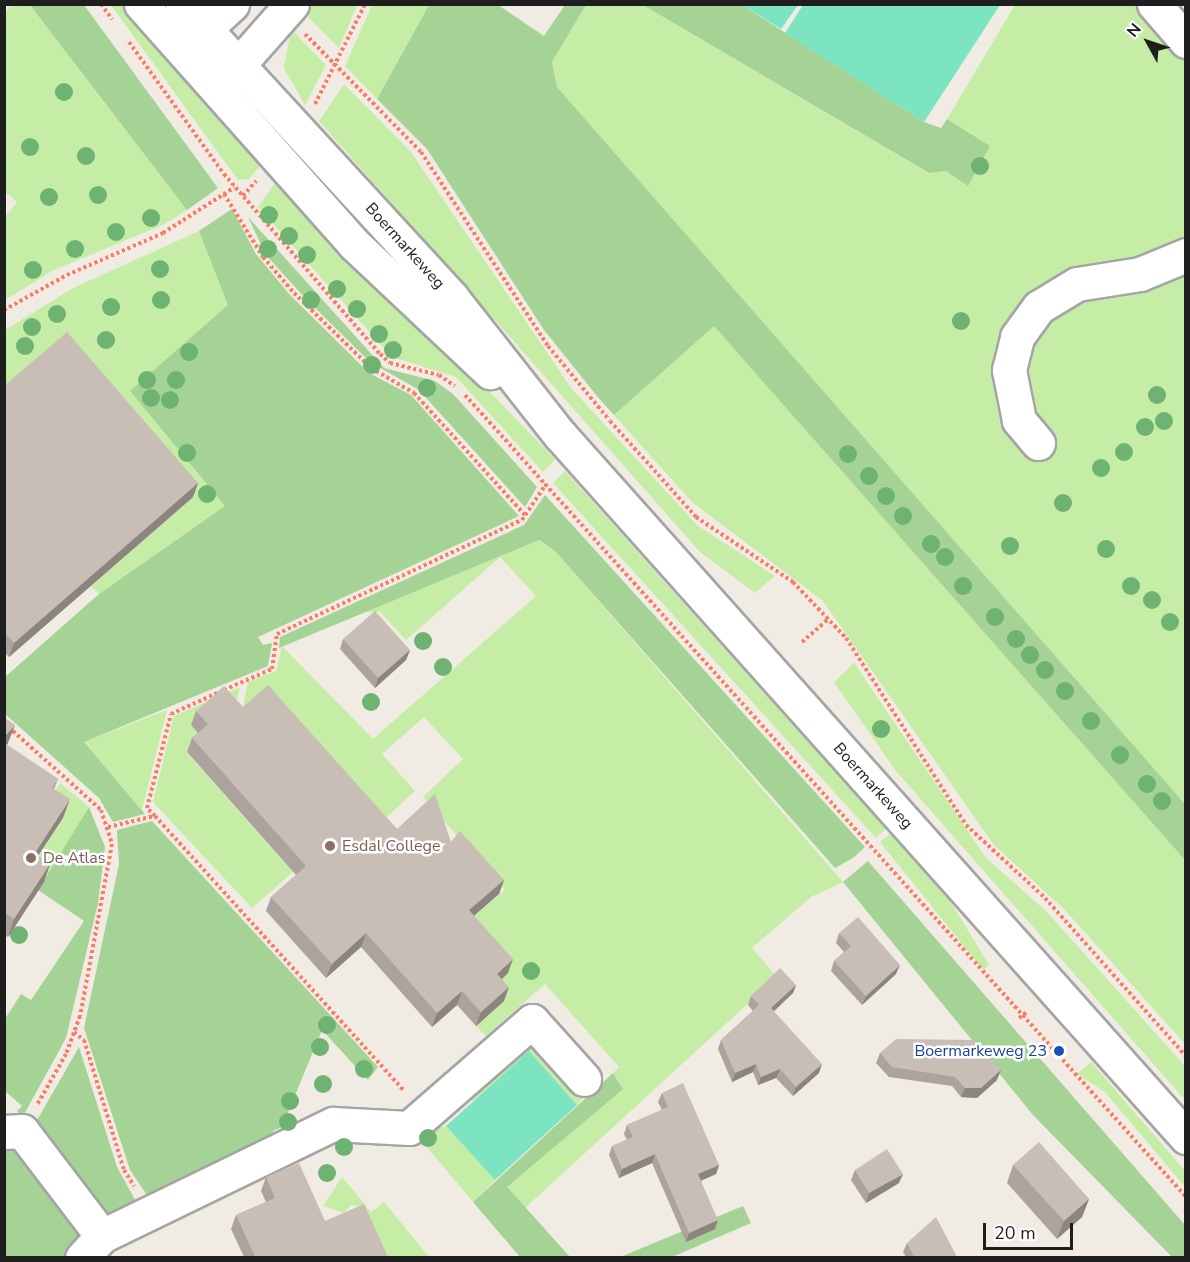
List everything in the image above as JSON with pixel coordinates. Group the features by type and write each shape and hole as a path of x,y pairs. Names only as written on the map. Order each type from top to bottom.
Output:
{"street":[{"name":"Boermarkeweg","path":"141,4 194,40 452,298 560,435 1185,1137"},
{"name":"Boermarkeweg","path":"182,4 194,40"},
{"path":"194,40 232,4"},
{"path":"228,76 291,4"},
{"path":"1154,4 1185,41"},
{"path":"1038,443 1019,420 1009,370 1017,337 1040,307 1077,284 1140,274 1185,255"},
{"path":"13,1132 92,1247 151,1212 333,1124 409,1128 532,1021 584,1079"}],"path":[{"path":"101,4 115,23"},
{"path":"365,4 337,68 421,152 548,346 696,517 793,582 846,638 966,825 1045,898 1185,1056"},
{"path":"122,32 235,187 380,354 390,363 439,375 459,388 876,848 1019,1018 1071,1075 1099,1097 1185,1197"},
{"path":"4,310 67,275 164,233 235,187"},
{"path":"224,194 263,257 294,294 370,368 414,393 525,515"},
{"path":"425,1114 147,808 171,714 272,669 277,634 525,515 546,484"},
{"path":"802,642 828,619"},
{"path":"4,723 83,791 108,826 112,844 104,908 74,1032 13,1132"},
{"path":"108,826 155,816"},
{"path":"1019,1018 1028,1011"},
{"path":"74,1032 84,1040 124,1170 151,1212"}],"green space":[{"path":"10,5 30,5 187,210 165,224 54,270 5,300 5,217 17,202 4,191 5,14"},
{"path":"30,5 84,5 218,188 187,210"},
{"path":"111,5 125,5 265,160 249,179 238,180"},
{"path":"303,5 357,5 339,48 300,9"},
{"path":"372,5 429,5 377,99 345,66"},
{"path":"429,5 498,5 544,36 565,5 586,5 552,62 557,87 1185,804 1185,860 714,326 614,415 597,396 544,330 427,149 377,99"},
{"path":"586,5 643,5 928,173 946,171 990,146 947,119 1015,5 1138,5 1185,61 1185,238 1026,315 1019,394 1027,339 1074,295 1185,267 1185,804 557,87 552,62"},
{"path":"643,5 742,5 924,122 941,128 947,119 990,146 968,186 946,171 929,173"},
{"path":"742,5 798,5 781,29"},
{"path":"803,5 1000,5 924,122 785,33"},
{"path":"291,29 326,65 305,105 284,68"},
{"path":"344,84 411,152 571,388 698,526 775,576 755,593 700,552 319,121"},
{"path":"280,176 555,459 543,472 456,377 392,357 258,207"},
{"path":"232,209 256,254 289,294 369,373 411,395 519,516 258,637 263,645 272,643 268,666 84,742 145,814 113,822 99,798 5,714 5,677 99,594 225,506 130,391 228,305 199,231"},
{"path":"248,217 384,368 435,381 453,394 537,487 525,507 419,390 370,362 305,298 266,255"},
{"path":"199,231 229,305 130,391 225,506 99,594 91,586 195,495 61,343 5,392 5,330 73,288"},
{"path":"714,325 1185,860 1185,1044 1064,909 994,845 823,601 692,502 614,415"},
{"path":"565,471 886,829 876,838 553,483"},
{"path":"545,495 865,847 853,858 835,868 555,551 539,540 279,648 280,637 524,525"},
{"path":"538,540 555,551 843,882 811,897 752,948 777,977 525,1208 507,1187 623,1088 613,1073 619,1067 545,984 486,1036 476,1026 465,924 505,890 423,797 463,759 424,717 382,754 415,791 377,826 242,711 248,682 276,671 282,646 373,739 536,596 500,557 406,640 380,612 362,612"},
{"path":"854,663 986,858 1046,911 1185,1066 1185,1100 896,771 834,682"},
{"path":"240,687 235,709 192,725 203,738 187,753 293,872 252,908 153,802 174,716"},
{"path":"167,710 142,810 84,742"},
{"path":"60,783 89,807 44,882 28,871 64,818 45,806"},
{"path":"89,807 105,847 98,903 66,1038 22,1118 17,1111 22,1106 5,1091 5,1019 21,994 31,1000 84,921 38,890"},
{"path":"152,821 378,1067 368,1080 322,1030 282,1127 273,1131 277,1140 151,1201 130,1170 84,1028 119,864 117,830"},
{"path":"890,834 950,901 989,965 983,970 880,842"},
{"path":"868,861 1185,1225 1185,1257 1172,1257 1033,1115 843,882"},
{"path":"532,1034 585,1096 577,1105 529,1052 473,1101 464,1089"},
{"path":"79,1047 117,1167 139,1207 107,1224 32,1129"},
{"path":"529,1051 577,1105 495,1180 446,1126"},
{"path":"1091,1062 1185,1171 1185,1187 1105,1092 1077,1074"},
{"path":"613,1073 623,1089 507,1187 570,1257 520,1257 473,1202"},
{"path":"446,1126 495,1180 473,1202 416,1134"},
{"path":"5,1148 19,1151 84,1234 66,1257 5,1258"},
{"path":"342,1177 371,1212 384,1202 429,1257 377,1257 365,1208 351,1205 344,1213 323,1206"},
{"path":"743,1206 751,1223 672,1257 618,1258"}],"building":[{"path":"67,332 198,483 14,643 4,632 4,386"},
{"path":"375,611 410,650 378,678 343,639"},
{"path":"268,685 397,829 435,794 451,842 460,831 504,880 469,910 513,959 497,974 509,987 481,1012 462,991 437,1013 366,933 332,964 271,897 306,866 192,738 208,724 196,711 224,686 243,707"},
{"path":"4,717 15,725 4,737"},
{"path":"4,743 58,779 52,788 70,799 35,853 50,864 14,919 4,912"},
{"path":"858,917 900,965 866,996 834,961 851,946 839,933"},
{"path":"780,968 796,985 771,1008 822,1064 796,1087 780,1069 761,1077 756,1064 735,1073 721,1040 759,1005 751,996"},
{"path":"896,1039 974,1040 1001,1070 981,1088 965,1088 955,1077 892,1067 880,1053"},
{"path":"683,1083 719,1165 698,1174 718,1220 689,1233 655,1154 622,1169 612,1146 633,1137 627,1125 668,1107 662,1093"},
{"path":"1039,1142 1089,1199 1064,1221 1013,1165"},
{"path":"887,1149 903,1174 869,1193 855,1170"},
{"path":"299,1163 325,1221 364,1204 388,1257 255,1257 236,1215 275,1198 266,1177"},
{"path":"936,1217 957,1257 914,1257 907,1243"}],"place":[{"name":"Esdal College","path":"330,846"},
{"name":"De Atlas","path":"31,858"},
{"name":"Boermarkeweg 23","path":"1059,1051"}]}
